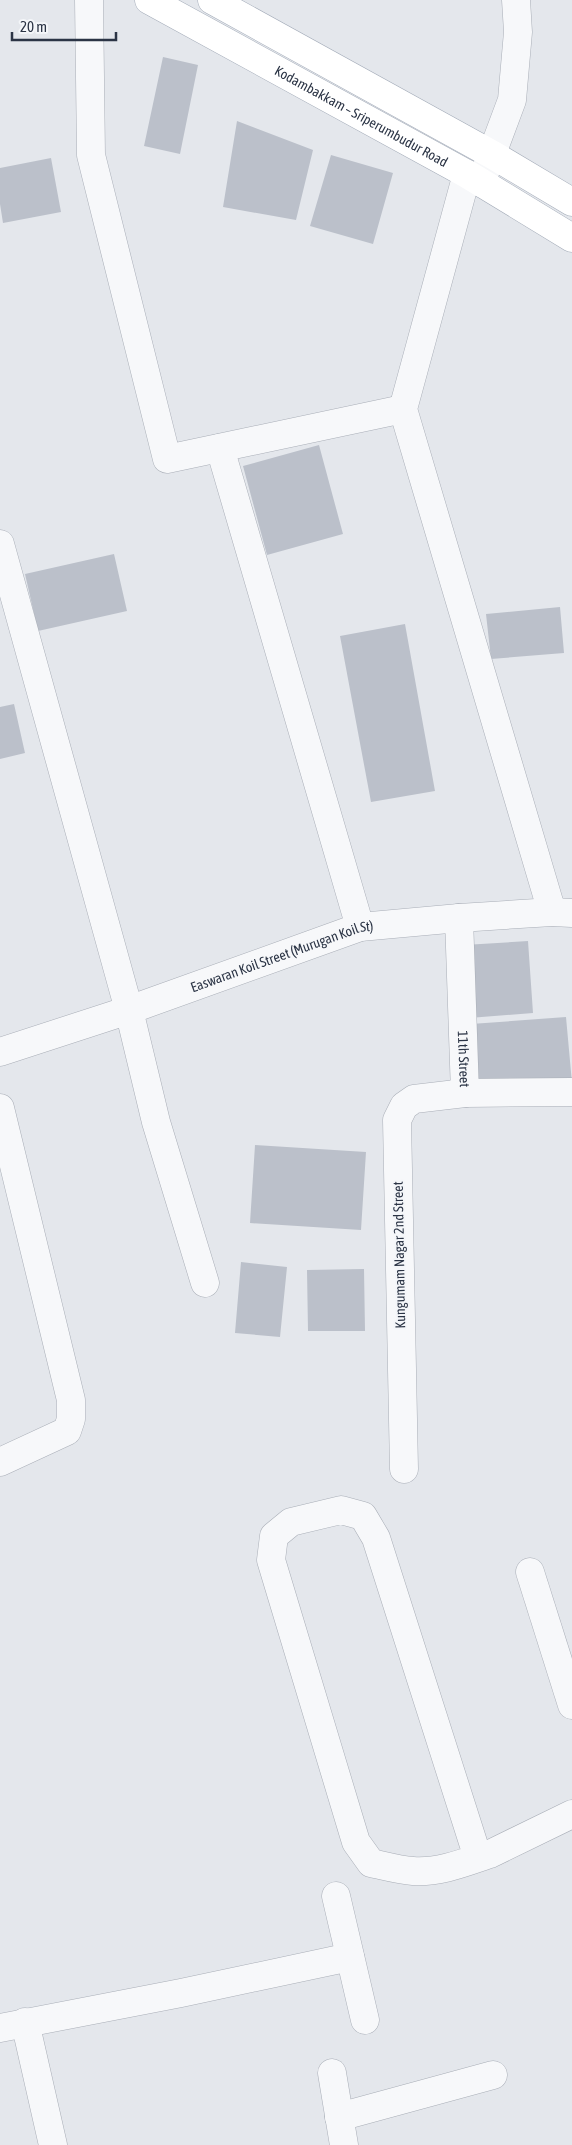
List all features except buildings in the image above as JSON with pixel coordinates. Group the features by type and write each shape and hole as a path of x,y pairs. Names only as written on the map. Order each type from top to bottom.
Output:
{"main road":[{"name":"Kodambakkam – Sriperumbudur Road","path":"149,0 474,179 572,238"},
{"path":"212,0 493,155 572,202"}],"street":[{"path":"89,0 91,155 167,459 404,409"},
{"path":"516,0 518,32 512,100 493,155 474,179 404,409 562,912"},
{"path":"220,448 360,926"},
{"path":"0,544 129,1010 156,1122 205,1283"},
{"name":"Easwaran Koil Street (Murugan Koil St)","path":"0,1052 129,1010 360,926 562,912"},
{"name":"11th Street","path":"458,918 465,1093 572,1092"},
{"name":"Kungumam Nagar 2nd Street","path":"404,1469 396,1133 398,1120 404,1106 414,1099 465,1093"},
{"path":"0,1108 71,1400 71,1419 67,1431 0,1462"},
{"path":"478,1858 376,1538 363,1516 341,1510 291,1522 274,1536 271,1560 356,1842 371,1863 414,1872 443,1869 478,1858 572,1814"},
{"path":"530,1572 572,1705"},
{"path":"336,1896 365,2020"},
{"path":"53,2145 13,2025 181,1994 350,1957"},
{"path":"332,2074 344,2145"},
{"path":"339,2116 492,2075"}]}
